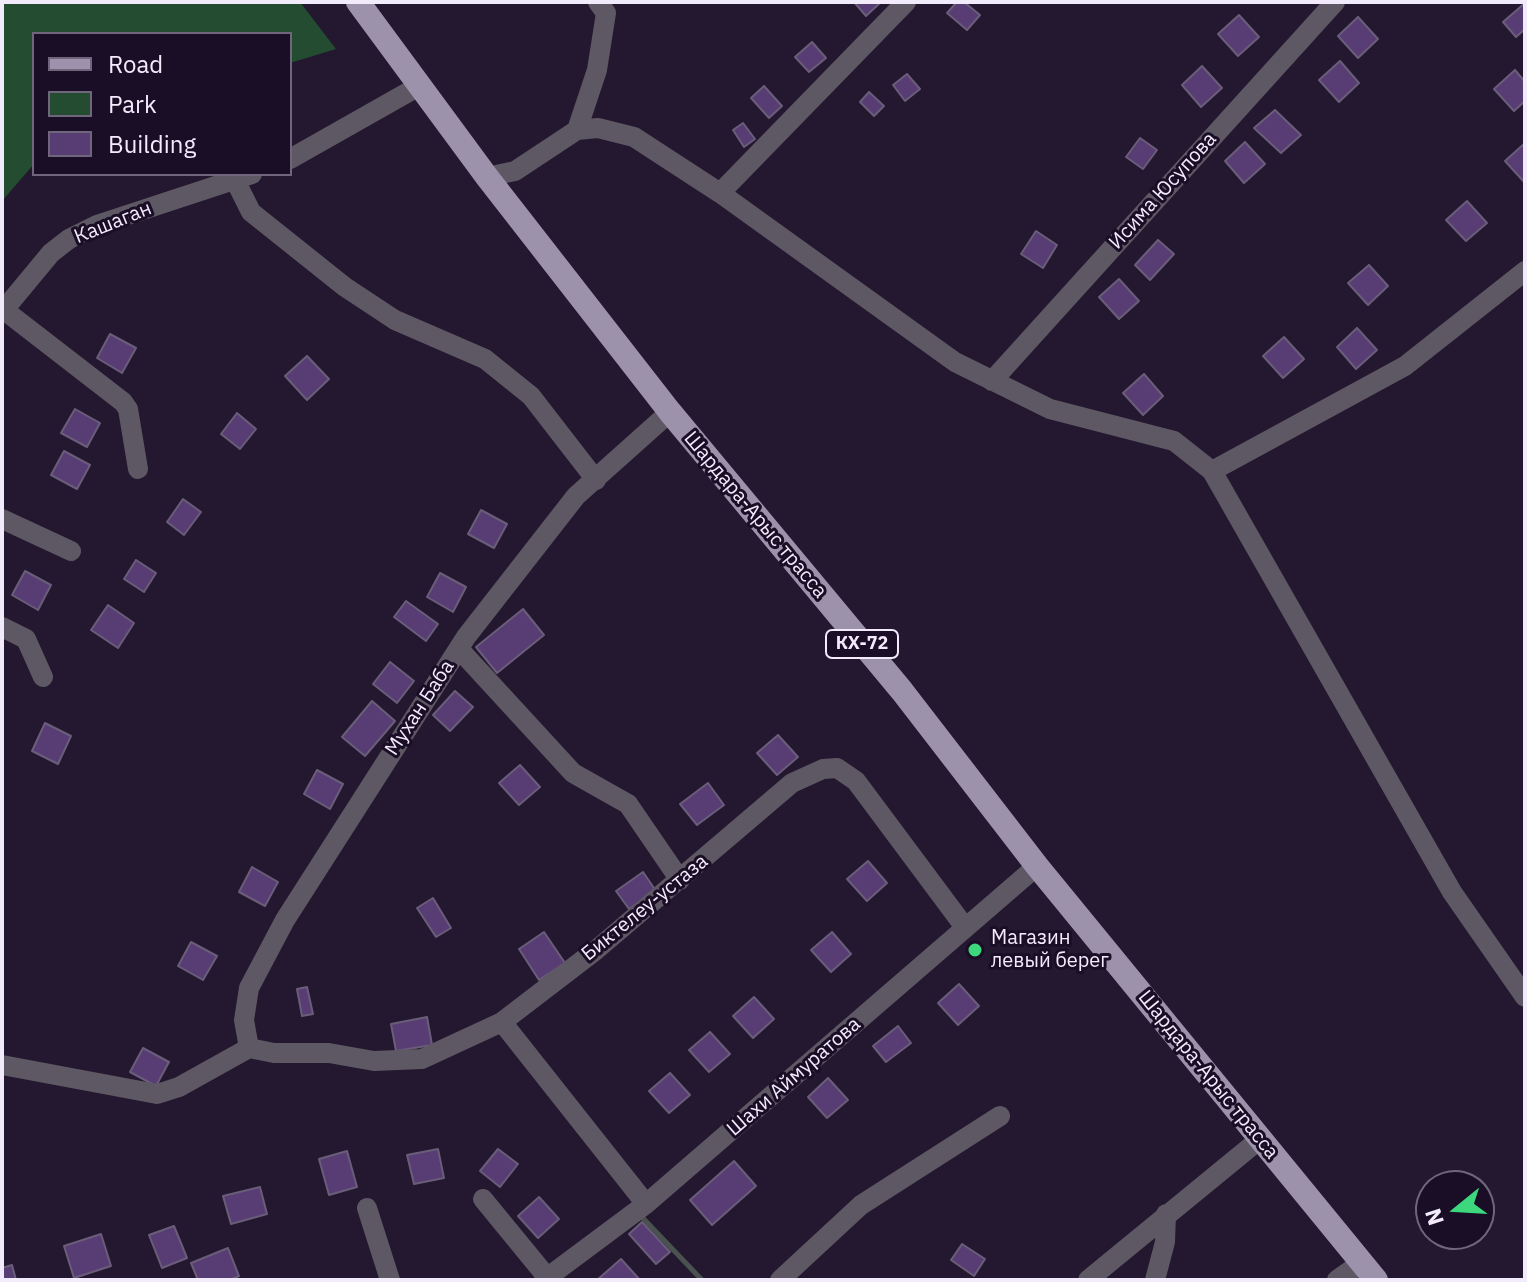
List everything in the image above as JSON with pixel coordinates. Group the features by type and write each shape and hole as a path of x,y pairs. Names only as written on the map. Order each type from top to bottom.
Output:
{"main road":[{"name":"Шардара-Арыс трасса","path":"358,2 487,177 670,412 902,691 1037,866 1368,1271"}],"street":[{"path":"720,193 906,2"},
{"name":"Исима Юсупова","path":"992,381 1335,2"},
{"path":"577,130 597,70 607,6"},
{"path":"292,158 419,86"},
{"path":"487,177 515,171 577,130 598,128 634,137 720,193 955,362 1050,409 1174,441 1212,471 1452,892 1525,997"},
{"path":"243,177 251,212 345,287 395,320 485,359 531,396 596,480"},
{"name":"Кашаган","path":"3,311 51,253 69,239 97,225 243,177"},
{"path":"1212,471 1405,366 1525,271"},
{"path":"3,311 123,402 128,409 138,469"},
{"name":"Мухан Баба","path":"249,1048 244,1020 249,988 285,920 459,649 576,496 670,412"},
{"path":"2,519 71,551"},
{"path":"2,627 26,639 43,677"},
{"path":"459,649 573,773 628,804 680,880"},
{"name":"Биктелеу-устаза","path":"249,1048 274,1053 329,1053 374,1061 422,1059 502,1022 680,880 792,783 823,769 837,768 856,781 964,926"},
{"name":"Шахи Аймуратова","path":"546,1279 646,1204 1037,866"},
{"path":"502,1022 646,1204"},
{"path":"2,1065 157,1094 179,1087 249,1048"},
{"path":"780,1280 861,1205 1000,1116"},
{"path":"1088,1280 1260,1139"},
{"path":"483,1199 546,1279"},
{"path":"367,1208 390,1280"},
{"path":"1155,1280 1165,1242 1166,1214"},
{"path":"1337,1280 1368,1271"}],"green space":[{"path":"2,2 300,2 336,49 292,62 292,32 32,32 32,166 2,201"}],"building":[{"path":"854,2 881,2 866,16"},
{"path":"957,2 964,2 980,15 967,30 947,13"},
{"path":"1525,3 1525,29 1516,37 1503,22"},
{"path":"1239,15 1259,37 1238,56 1218,34"},
{"path":"1358,17 1378,39 1358,58 1338,36"},
{"path":"812,42 826,58 809,72 795,57"},
{"path":"1340,61 1359,83 1339,102 1319,80"},
{"path":"1202,66 1222,88 1201,107 1182,85"},
{"path":"1515,70 1525,82 1525,101 1514,111 1494,89"},
{"path":"907,74 920,89 905,101 893,85"},
{"path":"764,86 782,106 769,118 751,98"},
{"path":"869,92 884,106 874,116 860,102"},
{"path":"1275,110 1301,135 1281,153 1254,128"},
{"path":"743,123 755,139 744,147 733,130"},
{"path":"1140,138 1157,150 1143,169 1126,157"},
{"path":"1245,142 1265,164 1244,183 1225,161"},
{"path":"1525,143 1525,183 1505,161"},
{"path":"1467,201 1487,223 1466,241 1446,220"},
{"path":"1036,231 1057,245 1043,268 1021,254"},
{"path":"1158,240 1174,254 1150,280 1135,265"},
{"path":"1369,265 1388,286 1368,305 1348,283"},
{"path":"1119,279 1139,301 1119,319 1099,297"},
{"path":"1357,328 1377,350 1356,369 1337,347"},
{"path":"110,334 136,348 122,373 97,358"},
{"path":"1284,337 1304,359 1283,378 1263,356"},
{"path":"307,356 329,379 307,400 285,376"},
{"path":"1144,374 1163,396 1143,415 1123,393"},
{"path":"75,409 100,423 87,447 61,433"},
{"path":"237,413 256,429 240,449 221,434"},
{"path":"64,451 90,465 77,489 51,475"},
{"path":"183,499 201,512 184,535 167,522"},
{"path":"481,510 507,524 494,548 468,534"},
{"path":"136,560 156,573 144,592 124,579"},
{"path":"25,571 51,585 38,610 12,595"},
{"path":"440,573 466,587 453,612 427,597"},
{"path":"406,601 438,624 426,641 394,617"},
{"path":"108,605 134,623 118,648 91,630"},
{"path":"523,609 544,635 497,673 476,647"},
{"path":"390,662 414,681 397,703 373,684"},
{"path":"455,691 473,707 450,731 433,715"},
{"path":"372,701 395,721 365,756 342,737"},
{"path":"45,723 71,736 58,764 32,751"},
{"path":"778,735 798,757 777,775 757,753"},
{"path":"520,765 540,787 519,805 499,783"},
{"path":"317,770 343,784 330,809 304,794"},
{"path":"708,783 724,805 697,825 680,804"},
{"path":"868,861 887,883 867,901 847,879"},
{"path":"252,867 278,882 265,906 239,892"},
{"path":"643,872 656,891 629,909 616,891"},
{"path":"433,898 451,928 436,937 417,908"},
{"path":"544,932 565,963 539,980 519,949"},
{"path":"832,932 851,954 831,972 811,950"},
{"path":"191,942 217,956 203,980 178,966"},
{"path":"959,984 979,1006 958,1025 938,1003"},
{"path":"307,987 313,1014 302,1016 297,989"},
{"path":"754,997 774,1019 753,1038 733,1016"},
{"path":"427,1017 432,1045 396,1051 391,1024"},
{"path":"898,1026 911,1043 886,1062 873,1046"},
{"path":"710,1032 730,1054 709,1072 689,1050"},
{"path":"143,1048 169,1062 156,1086 130,1072"},
{"path":"670,1073 690,1095 669,1113 649,1091"},
{"path":"828,1078 848,1100 827,1118 808,1097"},
{"path":"438,1149 444,1178 414,1184 407,1155"},
{"path":"498,1149 518,1164 500,1187 480,1171"},
{"path":"347,1151 357,1187 329,1195 319,1159"},
{"path":"734,1161 756,1186 712,1225 690,1200"},
{"path":"260,1187 267,1214 231,1224 223,1196"},
{"path":"539,1197 559,1219 538,1238 518,1216"},
{"path":"642,1222 670,1252 656,1264 629,1234"},
{"path":"174,1226 187,1258 162,1268 149,1235"},
{"path":"101,1234 111,1266 74,1278 64,1246"},
{"path":"962,1244 985,1259 974,1276 951,1260"},
{"path":"228,1248 239,1276 230,1280 198,1280 191,1263"},
{"path":"621,1259 640,1280 597,1280"},
{"path":"12,1265 16,1280 2,1280 2,1268"}],"waterway":[{"path":"639,1214 702,1280"}],"place":[{"name":"Магазин левый берег","path":"975,950"}]}
